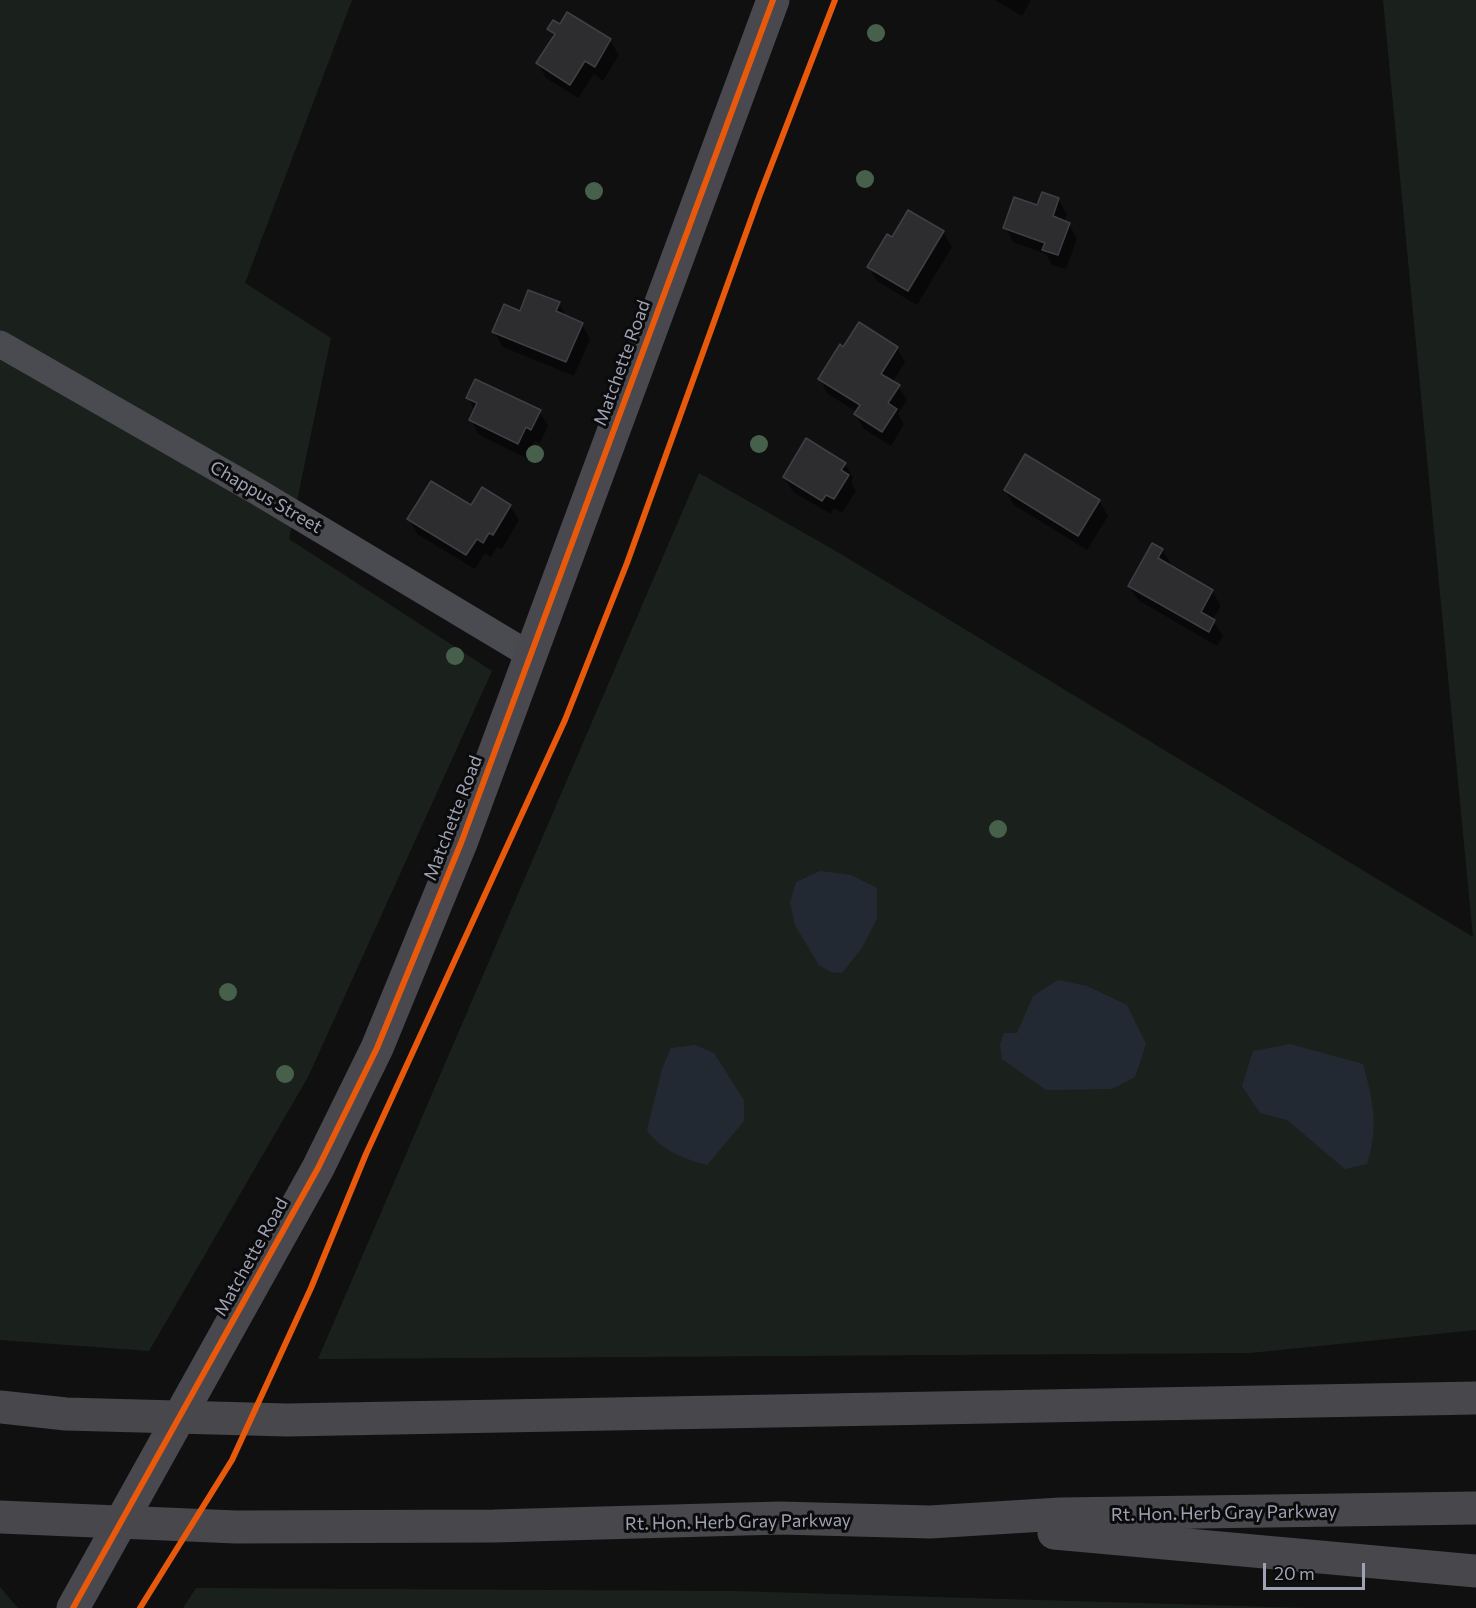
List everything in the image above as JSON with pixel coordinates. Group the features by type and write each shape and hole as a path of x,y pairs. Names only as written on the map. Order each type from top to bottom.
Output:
{"highway":[{"path":"1422,1398 1476,1385"},
{"path":"0,1407 66,1414 287,1420 1476,1398"},
{"name":"Rt. Hon. Herb Gray Parkway","path":"4,1517 236,1527 494,1526 780,1518 930,1522 1060,1514 1476,1508"},
{"path":"930,1522 1476,1571"}],"street":[{"name":"Matchette Road","path":"73,1608 318,1168 377,1048 461,843 773,0"},
{"name":"Chappus Street","path":"0,344 258,492 530,655"}],"shaded area":[{"path":"0,0 352,0 245,283 331,338 289,539 492,671 308,1077 149,1351 0,1340"},
{"path":"1383,0 1476,0 1476,1330 1250,1353 318,1359 699,473 834,550 1473,937"},
{"path":"820,871 851,875 877,888 877,919 861,949 842,973 831,972 819,965 795,925 790,903 796,882"},
{"path":"1058,980 1087,986 1127,1005 1146,1044 1135,1077 1112,1089 1046,1090 1002,1059 1000,1045 1004,1033 1017,1033 1033,996"},
{"path":"1290,1044 1363,1064 1370,1090 1374,1126 1367,1164 1345,1169 1287,1120 1260,1113 1242,1086 1253,1051"},
{"path":"695,1045 714,1053 744,1100 744,1121 707,1165 674,1153 658,1143 647,1130 662,1069 671,1048"},
{"path":"0,1587 18,1608 0,1608"},
{"path":"196,1588 733,1591 1308,1608 183,1608"}],"building":[{"path":"567,12 611,39 595,67 585,61 570,85 536,63 555,34 547,29 553,20 560,24"},
{"path":"1042,192 1059,198 1053,216 1070,223 1058,255 1042,250 1045,243 1003,228 1014,197 1037,205"},
{"path":"908,210 944,231 908,291 867,267 887,234 892,237"},
{"path":"528,290 560,302 556,311 583,323 566,362 492,332 504,304 520,311"},
{"path":"859,322 898,347 881,374 900,385 888,403 897,409 882,432 854,414 860,405 818,379 840,344 843,347"},
{"path":"475,379 541,410 531,430 526,427 518,444 469,420 477,403 466,398"},
{"path":"806,438 846,463 841,470 849,475 834,499 826,495 822,501 783,477"},
{"path":"1025,454 1100,500 1078,536 1004,490"},
{"path":"431,481 471,505 482,487 511,505 493,535 489,533 483,543 477,539 466,555 407,519"},
{"path":"1152,543 1163,549 1158,558 1213,590 1201,612 1215,620 1209,632 1128,586"}],"cycle path":[{"path":"73,1608 318,1168 377,1048 461,843 773,0"},
{"path":"140,1608 232,1460 311,1288 366,1154 565,720 627,563 759,197 835,0"}]}
